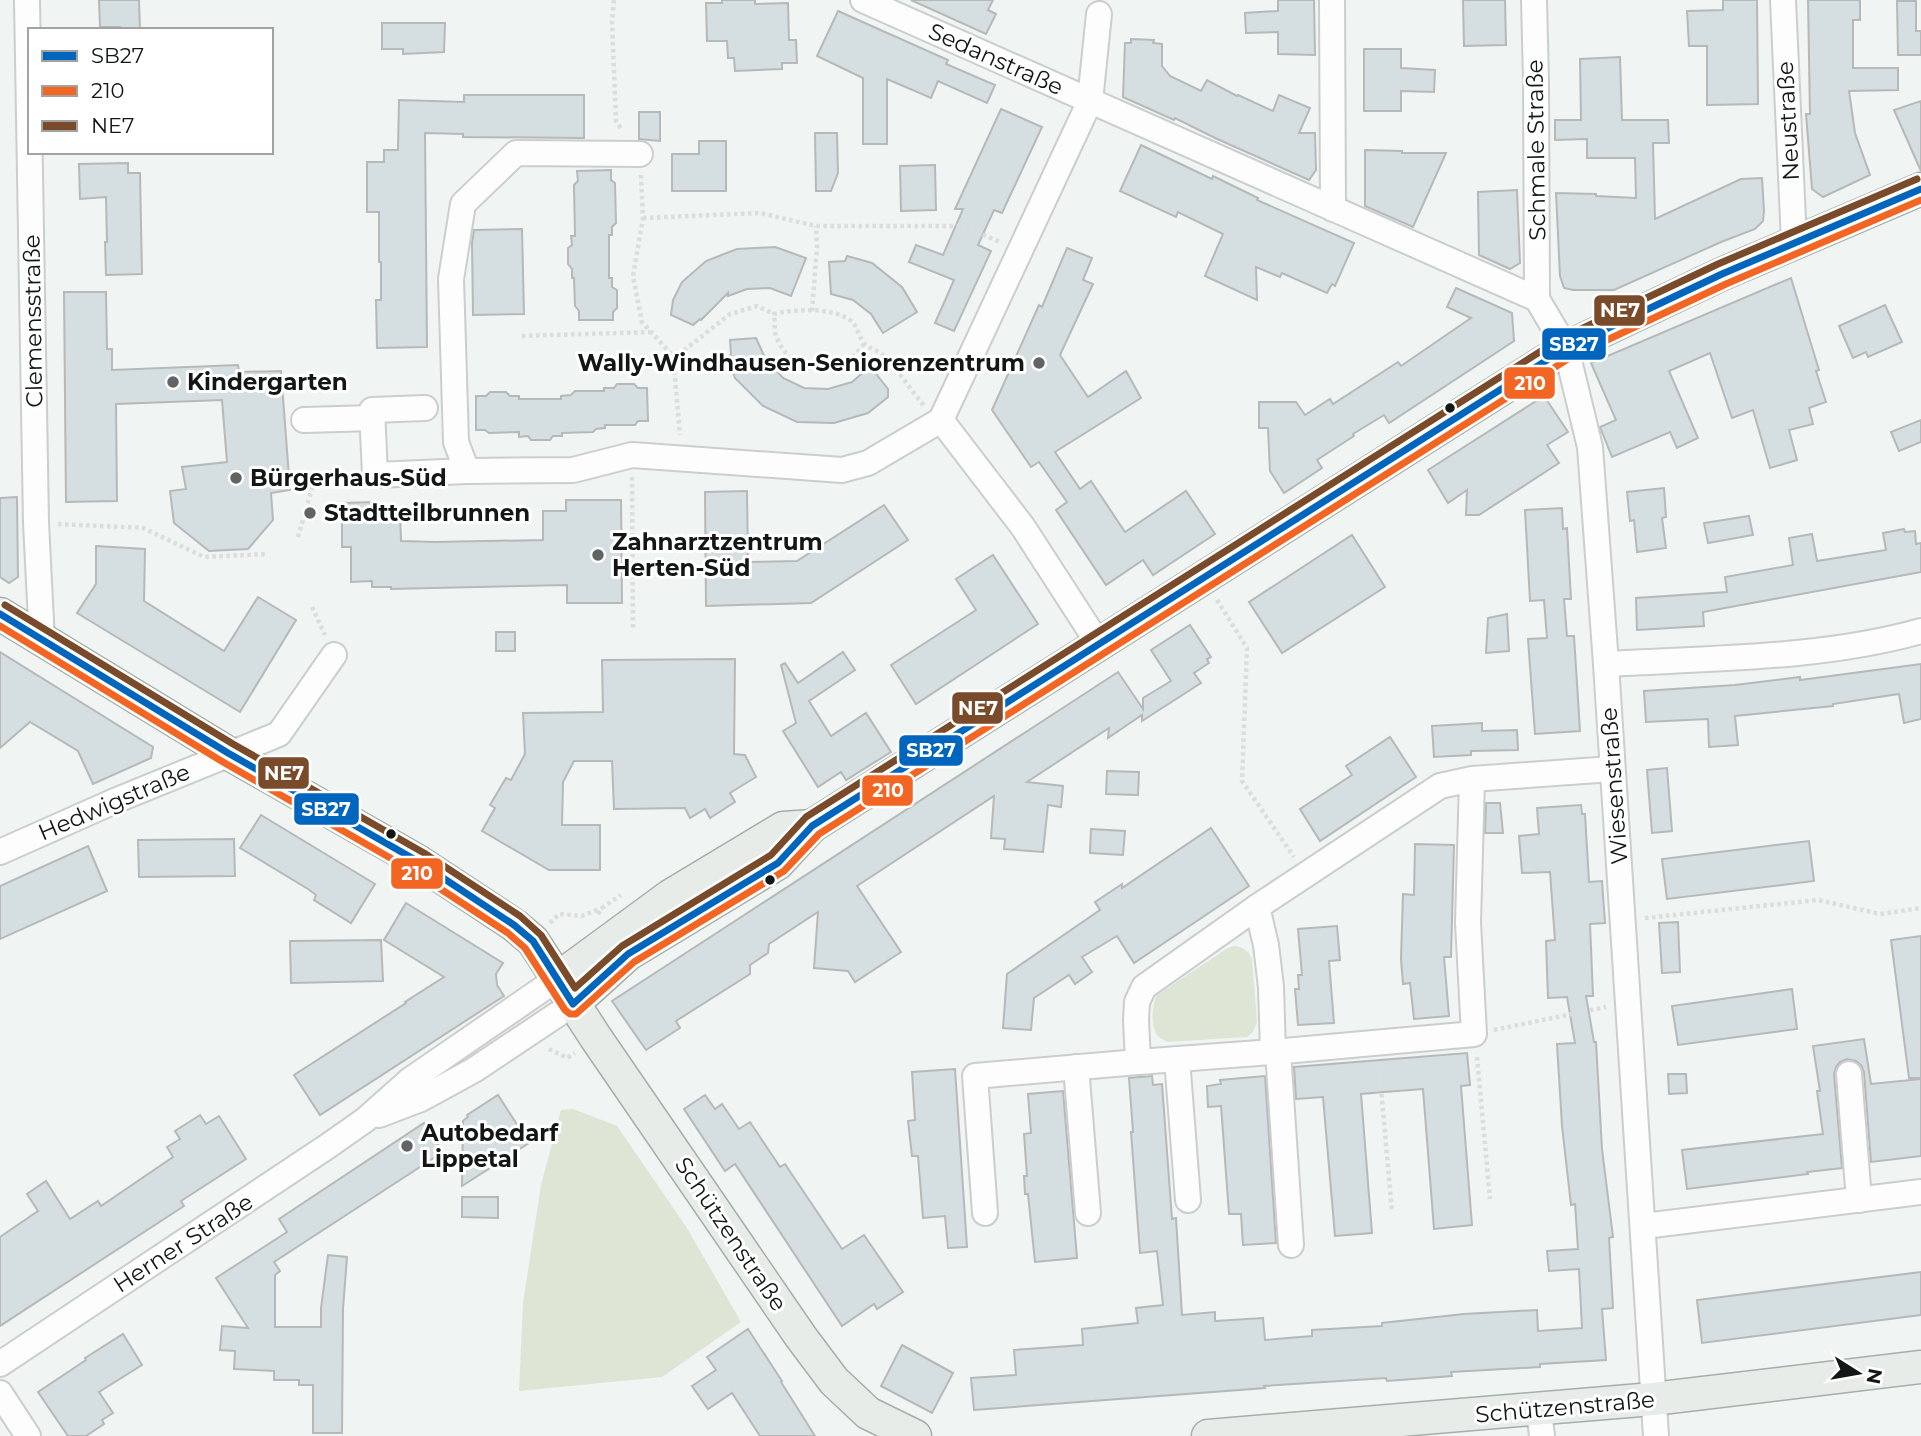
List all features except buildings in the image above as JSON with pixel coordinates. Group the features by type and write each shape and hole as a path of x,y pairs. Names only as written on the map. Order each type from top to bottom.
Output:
{"main road":[{"path":"565,991 603,943 670,896 783,828 812,826 1566,348 1710,279 1921,189"},
{"name":"Schützenstraße","path":"0,614 228,753 419,862 514,925 533,941 801,1337 834,1381 868,1413 900,1433"},
{"name":"Schützenstraße","path":"1208,1436 1540,1423 1653,1399 1921,1367"}],"street":[{"name":"Clemensstraße","path":"27,0 28,55"},
{"name":"Sedanstraße","path":"863,0 1537,299"},
{"path":"1332,0 1333,209"},
{"name":"Schmale Straße","path":"1534,0 1537,299"},
{"name":"Neustraße","path":"1783,0 1794,242"},
{"path":"425,408 372,410 375,475 573,470 632,455 842,470 868,463 941,420 1090,101 1099,14"},
{"path":"467,471 456,442 451,279 463,204 516,153 640,154"},
{"name":"Clemensstraße","path":"30,154 36,523 42,641"},
{"path":"1537,299 1566,348"},
{"name":"Wiesenstraße","path":"1566,348 1590,447 1656,1436"},
{"path":"304,420 373,418"},
{"path":"941,420 1023,527 1098,643"},
{"path":"1606,664 1786,653 1887,640 1921,631"},
{"name":"Hedwigstraße","path":"0,852 228,753 279,734 334,655"},
{"path":"1138,1062 1137,1002 1144,987 1258,907 1440,786 1472,779 1612,769"},
{"path":"985,1213 975,1076 1474,1034 1468,923 1472,779"},
{"path":"1258,907 1270,977 1291,1245"},
{"name":"Herner Straße","path":"0,1364 278,1181 365,1120 410,1080 565,991"},
{"path":"1177,1059 1188,1200"},
{"path":"1076,1068 1088,1213"},
{"path":"1849,1074 1859,1200"},
{"path":"1644,1226 1921,1192"},
{"path":"0,1393 28,1436"}],"path":[{"path":"614,0 612,21 616,121 640,154 643,218 633,276 642,322 673,356 681,458"},
{"path":"643,218 760,213 816,226 963,226 1020,251"},
{"path":"812,311 816,226"},
{"path":"673,359 730,314 757,306 774,314 793,310 833,314 849,320 859,330 864,344 882,354 925,407 941,420"},
{"path":"774,314 775,334 784,352 801,366 830,369 852,358 864,344"},
{"path":"522,336 651,332"},
{"path":"632,455 633,629"},
{"path":"298,537 313,485 375,475"},
{"path":"36,523 143,528 204,557 266,554"},
{"path":"1227,592 1216,599 1247,648 1242,781 1306,875"},
{"path":"312,607 334,655"},
{"path":"1623,919 1818,900 1880,914 1921,908"},
{"path":"1490,1199 1474,1034 1627,1002"},
{"path":"1377,1043 1392,1211"}],"green space":[{"path":"1234,946 1245,950 1252,959 1257,1022 1253,1032 1247,1037 1168,1042 1159,1037 1153,1021 1157,995"},
{"path":"573,1109 617,1126 687,1228 741,1322 662,1377 519,1391 523,1303 541,1185 561,1110"}],"transit line":[{"name":"NE7","path":"5,605 233,744 424,853 520,916 541,935 575,988 622,946 771,855 806,817 1560,339 1718,264 1917,179"},
{"name":"SB27","path":"0,614 228,753 419,862 514,925 533,941 573,1004 628,954 778,863 812,826 1566,348 1722,274 1921,189"},
{"name":"210","path":"0,626 223,762 413,871 508,933 525,948 565,1010 576,1014 634,962 784,871 819,834 1571,357 1726,284 1921,200"}],"place":[{"name":"Wally-Windhausen-Seniorenzentrum","path":"1039,363"},
{"name":"Kindergarten","path":"173,382"},
{"name":"Bürgerhaus-Süd","path":"236,478"},
{"name":"Stadtteilbrunnen","path":"310,513"},
{"name":"Zahnarztzentrum Herten-Süd","path":"598,555"},
{"name":"Autobedarf Lippetal","path":"407,1146"}]}
